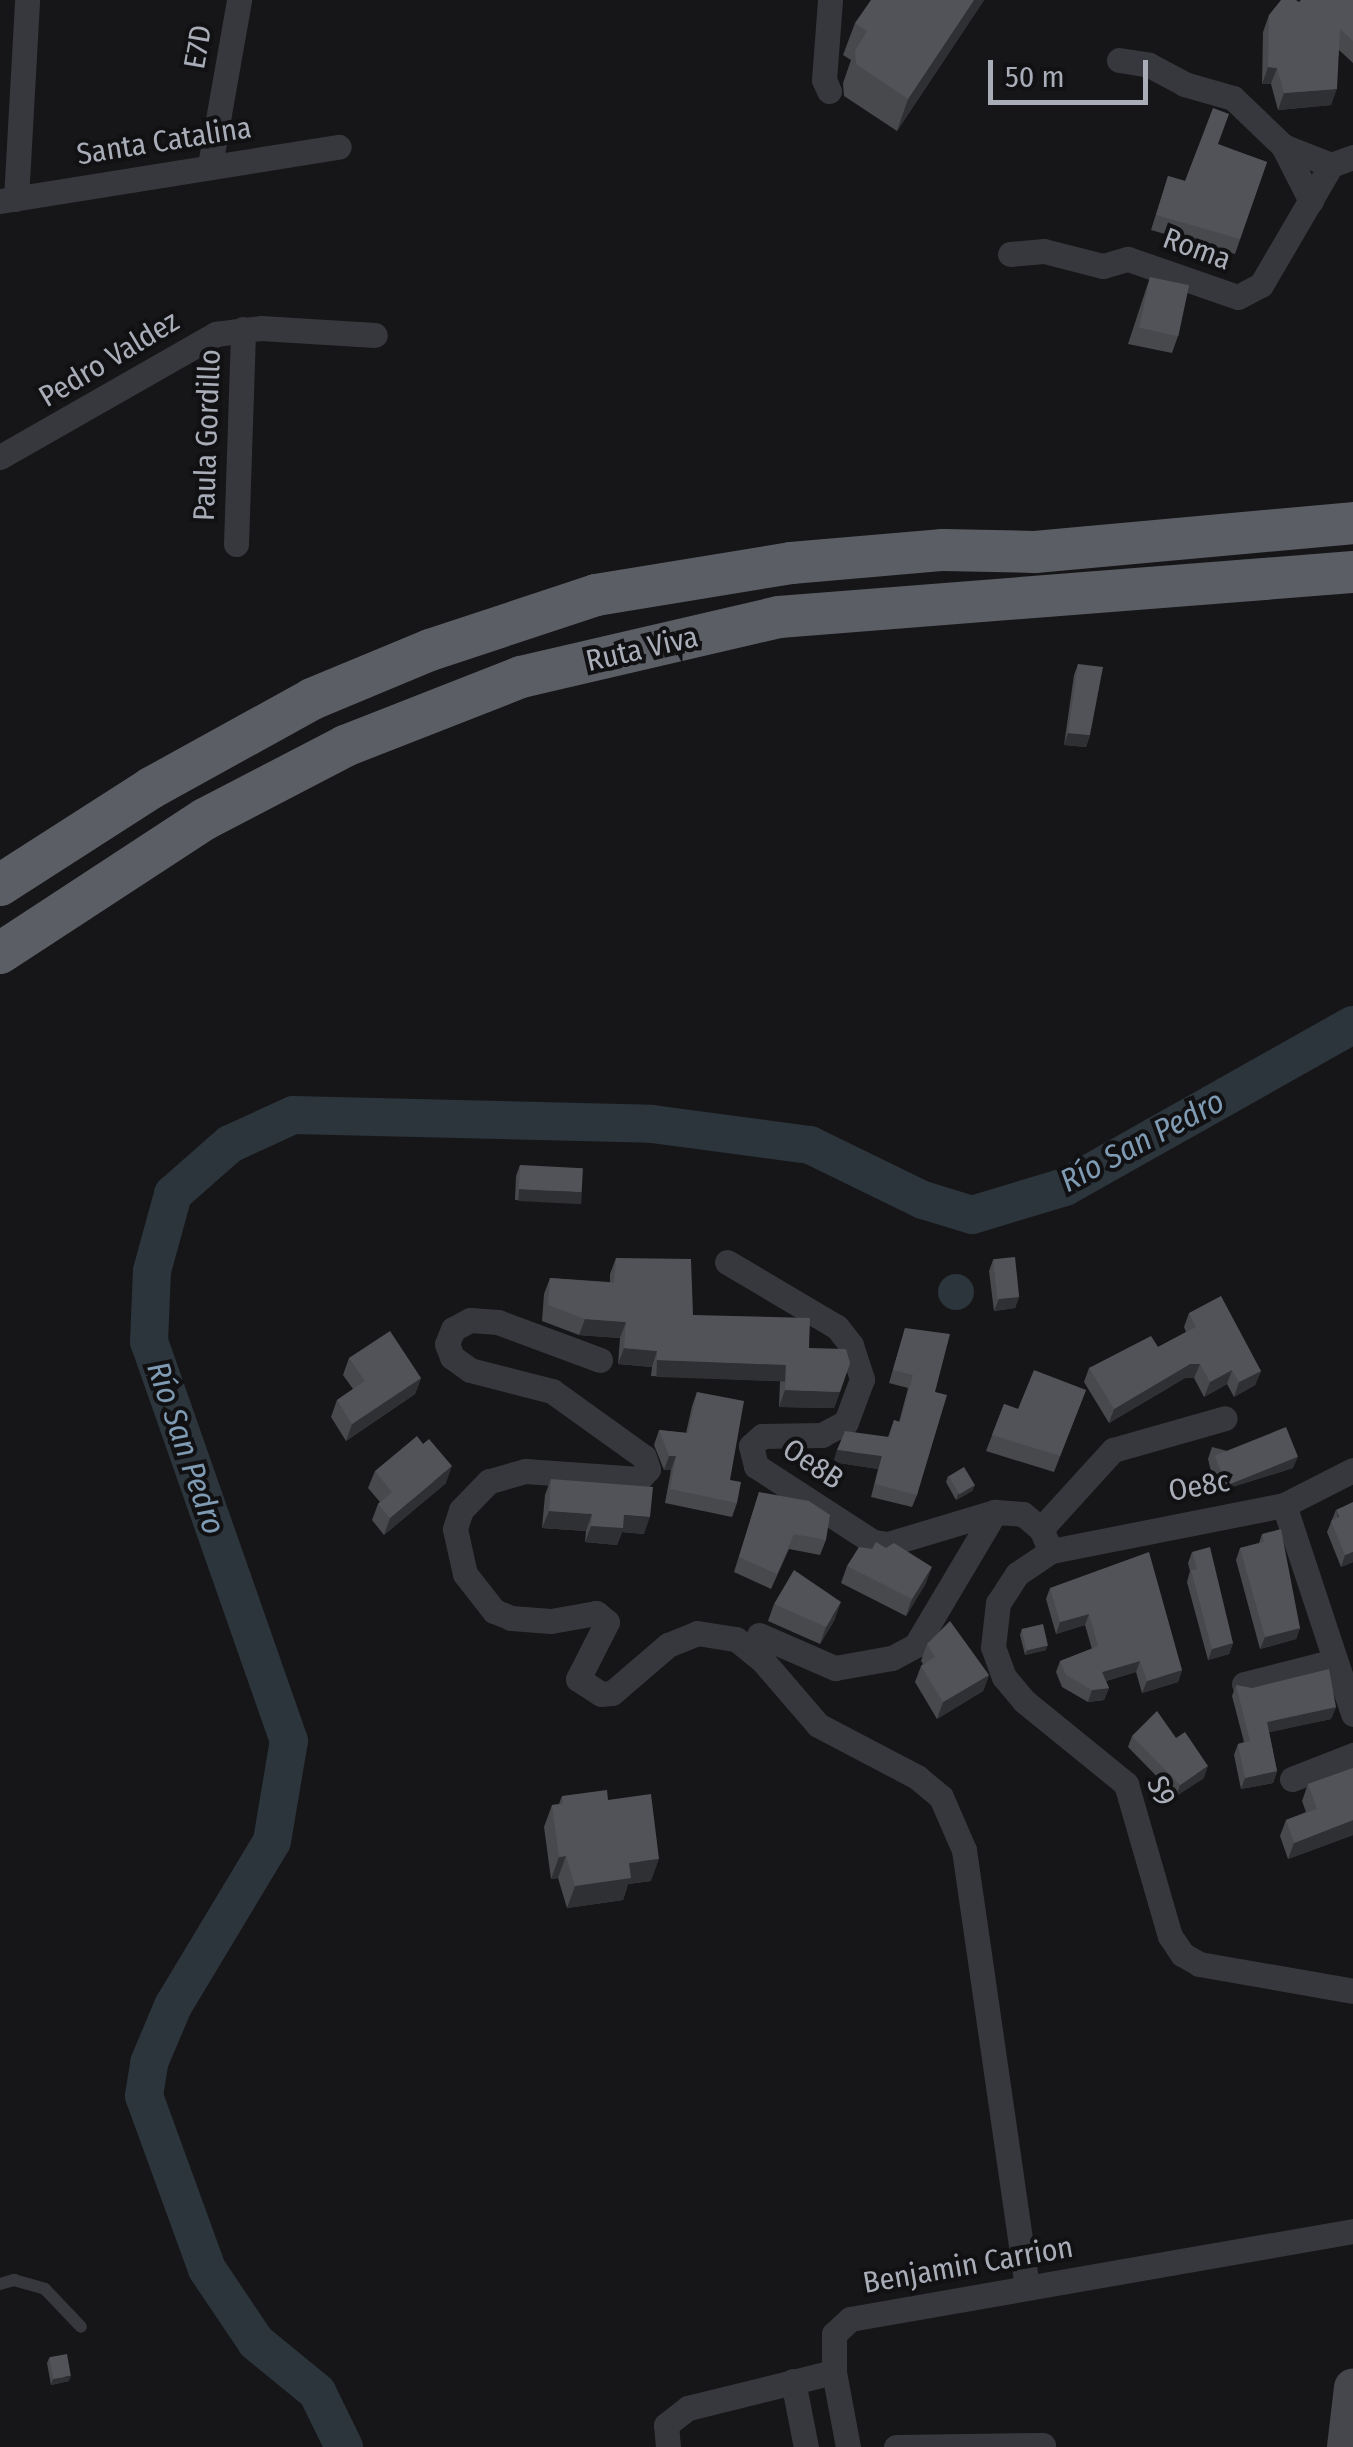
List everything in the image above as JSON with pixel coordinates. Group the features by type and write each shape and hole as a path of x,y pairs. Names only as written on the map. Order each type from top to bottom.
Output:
{"highway":[{"name":"Ruta Viva","path":"0,885 151,788 312,700 430,650 596,596 791,563 1110,545 1353,523"},
{"name":"Ruta Viva","path":"0,953 204,819 346,746 521,677 779,617 1353,572"}],"main road":[{"path":"1346,2447 1353,2387"}],"street":[{"path":"8,200 27,0"},
{"name":"E7D","path":"210,165 240,0"},
{"path":"829,91 824,80 830,0"},
{"path":"1118,60 1150,65 1184,84 1234,98 1282,146 1311,201"},
{"path":"1282,146 1342,161"},
{"name":"Santa Catalina","path":"8,200 339,147"},
{"name":"Roma","path":"1010,254 1062,253 1103,266 1128,260 1221,296 1238,296 1261,285 1311,201 1342,161"},
{"name":"Pedro Valdez","path":"0,457 188,346 243,329 375,335"},
{"name":"Paula Gordillo","path":"236,544 243,329"},
{"name":"Oe8B","path":"727,1262 837,1327 862,1379 846,1422 822,1435 762,1436 751,1446 756,1466 873,1542 888,1544 996,1512"},
{"path":"600,1360 498,1322 470,1320 454,1329 447,1344 461,1364 552,1391 644,1457 648,1469 639,1479 525,1472 489,1481 461,1510 455,1529 465,1574 494,1611 510,1618 551,1621 596,1613 607,1622 578,1680 601,1694 612,1693 668,1645 698,1632 736,1639 764,1661 818,1725 916,1777 941,1797 964,1850 1028,2287"},
{"path":"759,1634 835,1668 904,1652 916,1645 996,1512 1023,1514 1046,1540 1113,1450 1225,1418"},
{"name":"Oe8c","path":"1046,1540 1284,1505 1353,1470"},
{"path":"1284,1505 1353,1714"},
{"name":"S9","path":"1046,1540 998,1603 993,1647 1004,1676 1024,1702 1126,1784 1170,1936 1182,1954 1199,1964 1353,1991"},
{"path":"1244,1684 1336,1661"},
{"path":"1292,1780 1353,1755"},
{"name":"Benjamin Carrion","path":"834,2372 834,2334 850,2319 1353,2231"},
{"path":"668,2447 666,2426 673,2416 834,2372 848,2447"},
{"path":"793,2381 806,2447"},
{"path":"896,2447 1042,2446"}],"lane":[{"path":"0,2284 14,2280 45,2290 81,2327"}],"shaded area":[{"path":"956,1274 969,1279 974,1292 969,1305 956,1310 943,1305 938,1292 943,1279"}],"building":[{"path":"871,0 974,0 908,99 856,64 855,51 867,31 855,23"},
{"path":"1281,0 1353,0 1353,41 1340,29 1337,89 1284,93 1277,68 1268,67 1269,15"},
{"path":"1213,108 1229,114 1218,144 1267,162 1240,239 1156,215 1168,176 1185,181"},
{"path":"1150,277 1189,285 1178,336 1139,328"},
{"path":"1078,664 1103,667 1090,735 1068,733"},
{"path":"520,1165 583,1168 582,1192 519,1189"},
{"path":"1015,1257 1019,1297 997,1299 993,1259"},
{"path":"616,1258 691,1259 693,1315 810,1318 809,1348 846,1349 850,1363 840,1392 785,1390 786,1365 657,1360 657,1351 624,1348 626,1322 585,1319 548,1305 550,1278 614,1283"},
{"path":"1221,1296 1261,1371 1239,1382 1232,1370 1210,1382 1200,1364 1190,1364 1114,1409 1089,1368 1151,1336 1158,1347 1196,1327 1189,1313"},
{"path":"905,1328 950,1334 935,1392 947,1395 917,1495 875,1484 882,1456 837,1450 845,1431 889,1437 894,1420 900,1422 913,1375 893,1370"},
{"path":"390,1331 421,1378 352,1424 337,1400 365,1381 349,1358"},
{"path":"1034,1370 1086,1390 1060,1456 992,1435 1004,1404 1018,1409"},
{"path":"697,1392 744,1401 730,1480 741,1482 737,1503 670,1489 676,1456 669,1456 659,1430 688,1433"},
{"path":"1286,1427 1298,1457 1227,1486 1215,1456"},
{"path":"417,1436 423,1444 429,1439 452,1466 390,1518 378,1504 392,1492 375,1471"},
{"path":"964,1467 975,1485 959,1494 949,1476"},
{"path":"551,1479 653,1487 650,1517 624,1515 623,1528 591,1526 592,1514 549,1511"},
{"path":"759,1492 809,1501 830,1515 826,1540 794,1534 777,1574 739,1557"},
{"path":"1353,1502 1353,1552 1345,1555 1331,1521 1339,1517 1336,1510"},
{"path":"1281,1529 1300,1628 1265,1637 1240,1548 1264,1542 1262,1534"},
{"path":"876,1542 886,1548 894,1543 932,1567 912,1599 847,1566 859,1547 872,1549"},
{"path":"1210,1547 1233,1643 1212,1649 1191,1570 1197,1569 1192,1552"},
{"path":"1149,1552 1182,1670 1147,1681 1140,1661 1102,1672 1109,1688 1092,1690 1066,1675 1060,1661 1098,1646 1089,1614 1060,1622 1050,1588"},
{"path":"794,1570 841,1602 826,1627 774,1604"},
{"path":"950,1621 989,1675 943,1702 921,1666 935,1657 927,1644"},
{"path":"1043,1624 1048,1645 1027,1650 1022,1629"},
{"path":"1329,1669 1336,1707 1267,1722 1277,1771 1245,1778 1238,1744 1250,1741 1236,1685 1252,1688"},
{"path":"1157,1711 1176,1738 1185,1732 1208,1766 1180,1785 1132,1736"},
{"path":"1353,1768 1353,1820 1294,1843 1286,1820 1317,1809 1308,1784"},
{"path":"607,1790 608,1800 651,1794 659,1859 629,1863 631,1878 575,1886 566,1856 559,1857 552,1805 563,1804 562,1796"},
{"path":"67,2354 71,2376 53,2379 49,2357"}],"waterway":[{"name":"Río San Pedro","path":"344,2447 317,2392 256,2342 207,2269 144,2096 149,2063 173,2006 272,1841 289,1741 149,1342 152,1271 173,1194 230,1144 293,1115 652,1124 810,1145 923,1200 972,1215 1065,1187 1353,1025"}]}
